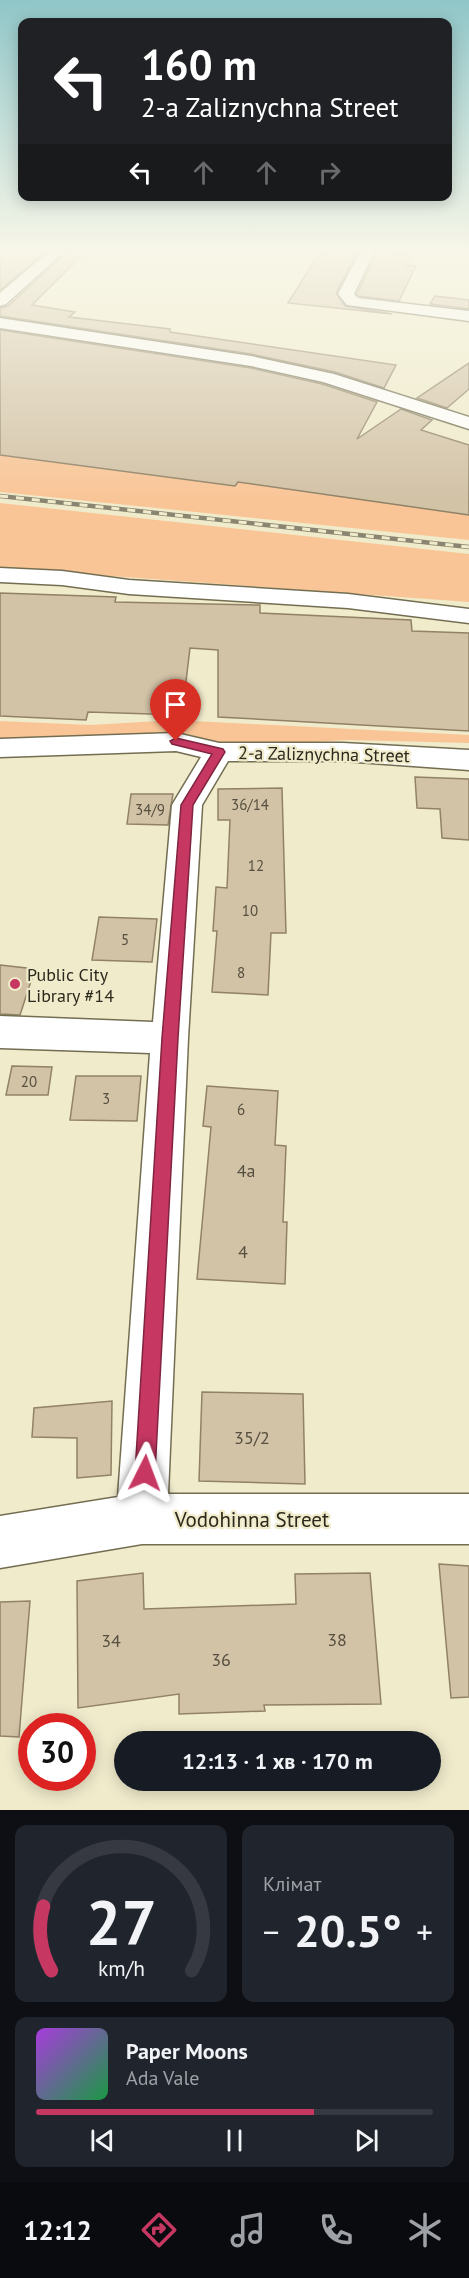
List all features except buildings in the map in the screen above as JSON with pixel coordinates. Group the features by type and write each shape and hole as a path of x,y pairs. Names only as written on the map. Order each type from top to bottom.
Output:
{"street":[{"path":"62,332 262,363 328,378 467,420"},
{"path":"0,575 62,578 129,587 348,601 469,616"},
{"name":"2-a Zaliznychna Street","path":"0,748 176,741 219,752 343,752 469,760"},
{"path":"142,1519 170,1038 187,805 219,752"},
{"path":"0,1032 170,1038"},
{"name":"Vodohinna Street","path":"0,1542 142,1519 469,1519"}],"shaded area":[{"path":"0,455 235,486 238,482 469,515 469,540 0,492"},
{"path":"0,503 469,554 469,602 0,568"},
{"path":"175,720 469,735 469,743 347,740 232,747 191,735 0,741 0,721 91,725"}],"railway":[{"path":"0,496 469,547"}],"place":[{"name":"Public City Library #14","path":"15,984"}],"route":[{"path":"145,1473 170,1038 187,805 219,752 176,741"}]}
